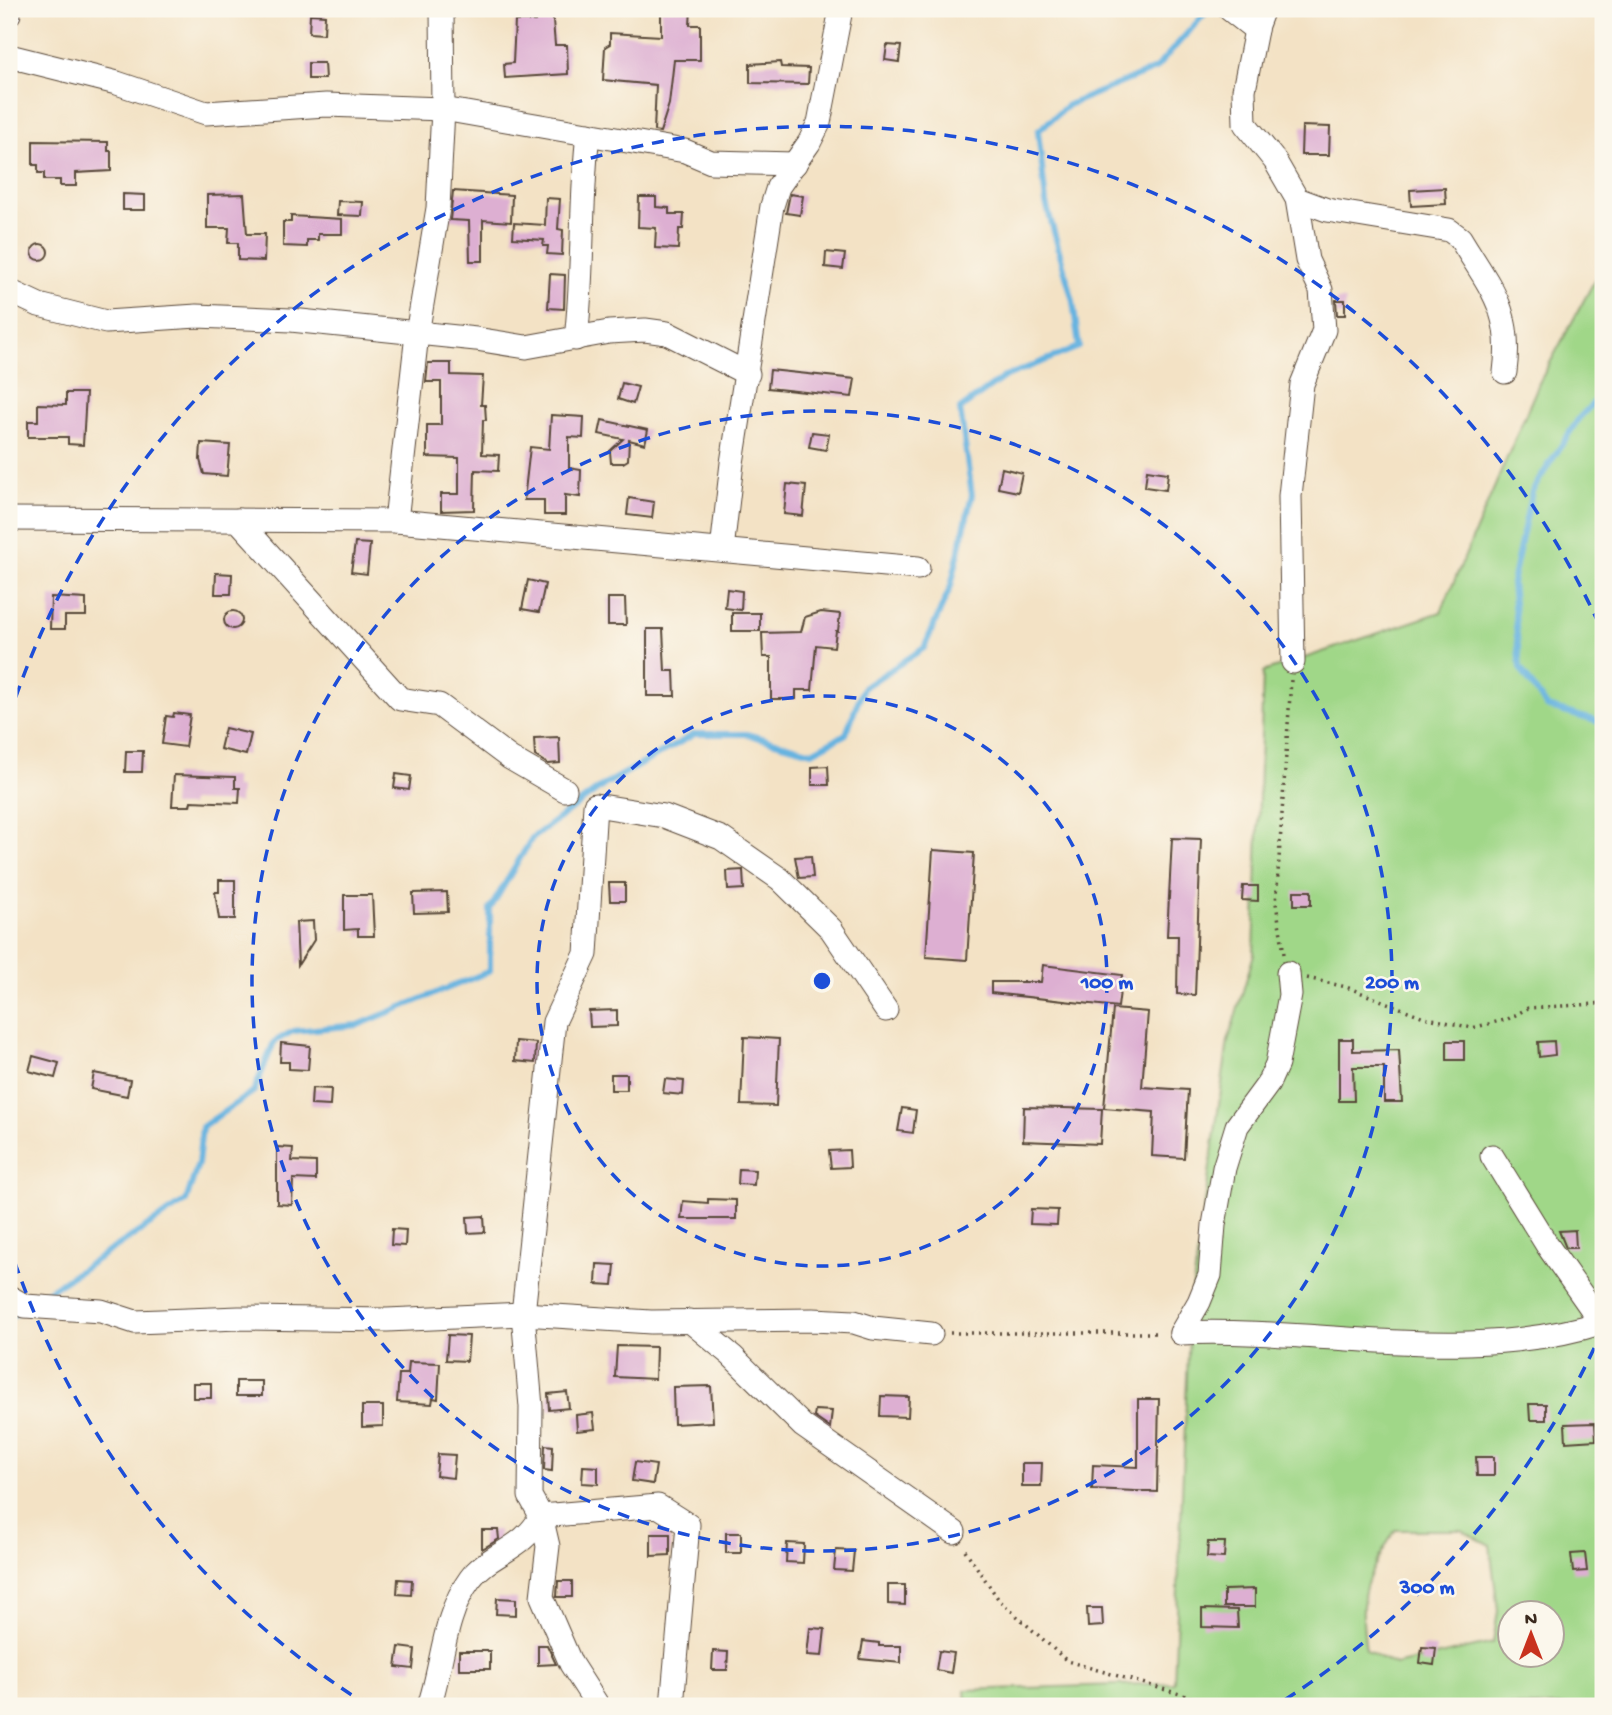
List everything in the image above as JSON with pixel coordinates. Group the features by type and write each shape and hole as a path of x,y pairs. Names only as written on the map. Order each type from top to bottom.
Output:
{"street":[{"path":"396,521 418,334 438,208 443,108 442,9"},
{"path":"722,550 732,463 748,374 772,206 778,187 819,123 841,9"},
{"path":"1228,9 1259,20 1244,90 1245,124 1275,161 1297,199 1307,260 1321,290 1324,330 1302,384 1290,496 1293,662"},
{"path":"9,56 117,83 206,113 326,105 443,108 685,150 712,162 795,164"},
{"path":"576,339 583,281 581,194 588,134"},
{"path":"1297,199 1327,210 1449,230 1461,238 1505,315 1508,334 1505,372"},
{"path":"9,291 39,305 106,322 197,316 291,320 526,348 621,331 645,330 667,333 748,374"},
{"path":"9,519 396,521 918,568"},
{"path":"238,520 400,699 439,705 510,758 565,790"},
{"path":"598,1706 571,1664 542,1597 548,1546 541,1516 530,1496 531,1407 523,1314 554,1022 586,954 594,805 664,816 721,838 741,851 780,879 831,929 886,1010"},
{"path":"1181,1333 1199,1302 1210,1275 1214,1224 1224,1168 1237,1126 1268,1084 1277,1064 1290,995 1288,973"},
{"path":"1181,1333 1240,1331 1375,1341 1525,1341 1602,1323 1547,1245 1492,1156"},
{"path":"9,1297 25,1306 101,1311 135,1322 239,1318 387,1320 523,1314 690,1321 840,1321 931,1334"},
{"path":"690,1321 732,1356 803,1426 954,1532"},
{"path":"541,1516 658,1506 688,1525 672,1706"},
{"path":"429,1706 436,1685 445,1632 471,1578 532,1533 541,1516"}],"path":[{"path":"1293,662 1276,903 1288,973 1346,987 1424,1017 1472,1028 1508,1019 1528,1008 1597,1004 1603,1007"},
{"path":"1597,1004 1603,998"},
{"path":"931,1334 1061,1330 1181,1333"},
{"path":"954,1532 999,1600 1068,1661 1200,1700 1210,1706"}],"green space":[{"path":"1603,265 1603,1706 966,1706 965,1690 1174,1683 1190,1307 1228,1041 1254,954 1263,672 1441,612 1539,383","holes":["1395,1530 1461,1530 1490,1545 1497,1600 1566,1600 1566,1670 1496,1670 1496,1624 1493,1643 1395,1665 1366,1650 1363,1629 1366,1586"]}],"building":[{"path":"535,9 552,9 555,45 567,45 568,74 505,78 504,64 513,63 515,21 535,21"},
{"path":"661,9 691,9 690,25 700,25 700,60 674,60 669,104 660,132 654,131 656,85 603,80 605,47 610,44 610,33 661,36"},
{"path":"310,14 325,15 324,34 309,33"},
{"path":"887,45 901,46 899,62 885,60"},
{"path":"780,62 781,67 809,68 808,84 750,83 750,64"},
{"path":"308,63 324,63 325,79 308,79"},
{"path":"1302,126 1330,127 1329,155 1301,155"},
{"path":"33,141 108,142 111,171 76,173 76,186 60,186 60,180 44,180 44,173 38,173 38,165 33,165"},
{"path":"1445,188 1446,204 1411,206 1410,190"},
{"path":"453,191 512,195 511,222 483,220 483,261 470,261 469,221 450,220"},
{"path":"123,194 145,195 145,210 123,210"},
{"path":"244,194 247,234 265,234 264,261 238,260 238,243 228,243 229,228 207,228 207,195"},
{"path":"790,194 803,196 800,215 786,213"},
{"path":"639,197 656,197 656,207 669,208 669,214 684,214 683,229 679,229 678,249 655,248 656,228 638,227"},
{"path":"546,198 560,199 558,229 563,230 562,255 547,254 548,246 543,246 544,240 513,238 514,223 545,225"},
{"path":"338,201 363,202 362,216 337,215"},
{"path":"291,216 342,219 342,234 318,234 318,240 307,240 307,247 283,246 283,222 291,222"},
{"path":"37,244 43,244 48,252 46,258 37,260 32,255 32,249"},
{"path":"826,252 845,254 843,269 825,267"},
{"path":"550,274 565,275 564,309 548,308"},
{"path":"1336,300 1345,300 1345,315 1337,315"},
{"path":"428,363 451,363 451,375 483,376 481,405 485,405 486,420 483,420 482,454 499,455 498,471 475,470 474,510 441,511 441,494 459,494 459,458 427,457 427,425 441,425 441,382 426,382"},
{"path":"770,370 855,379 852,397 768,388"},
{"path":"622,383 638,387 633,404 618,399"},
{"path":"66,393 86,393 83,445 68,444 68,437 28,437 28,421 38,421 38,404 66,405"},
{"path":"551,415 584,417 583,438 569,437 569,468 581,470 580,497 565,495 565,515 544,515 544,500 524,500 530,447 549,449"},
{"path":"602,420 648,430 645,444 629,440 628,460 611,463 610,451 623,439 599,434"},
{"path":"812,432 829,434 826,450 809,447"},
{"path":"201,443 230,445 227,476 204,474 200,460"},
{"path":"1002,468 1022,473 1018,492 998,488"},
{"path":"1147,470 1168,473 1166,490 1145,487"},
{"path":"787,484 806,486 803,516 784,514"},
{"path":"629,498 654,502 652,518 627,515"},
{"path":"355,543 370,544 367,574 351,572"},
{"path":"216,573 232,574 231,594 215,594"},
{"path":"528,580 545,584 539,612 522,609"},
{"path":"727,589 742,591 741,610 725,608"},
{"path":"51,597 86,599 86,616 65,616 65,629 50,629"},
{"path":"608,598 625,598 626,625 608,625"},
{"path":"229,611 237,611 242,620 240,627 229,629 224,624 224,616"},
{"path":"821,612 840,614 834,647 816,645 812,690 796,690 796,699 771,699 771,657 763,657 762,633 801,632 805,617"},
{"path":"732,613 760,613 760,631 732,631"},
{"path":"647,629 663,629 665,671 674,671 675,696 647,696"},
{"path":"174,713 190,715 185,747 162,744 166,716 173,717"},
{"path":"225,728 251,734 246,755 220,749"},
{"path":"559,737 560,763 548,764 535,756 534,738"},
{"path":"126,751 143,751 142,772 125,772"},
{"path":"828,766 829,785 812,785 812,767"},
{"path":"396,774 411,776 409,790 394,788"},
{"path":"174,775 235,777 235,788 240,788 239,803 191,801 190,806 172,806"},
{"path":"1172,838 1201,839 1195,995 1177,994 1178,936 1167,936"},
{"path":"933,850 974,853 967,960 926,957"},
{"path":"811,856 813,877 799,878 795,857"},
{"path":"743,870 744,889 728,890 727,871"},
{"path":"219,880 235,880 235,919 219,919 215,892 219,892"},
{"path":"609,883 625,883 625,901 610,901"},
{"path":"1243,886 1258,886 1258,901 1242,900"},
{"path":"1294,891 1311,891 1311,905 1294,905"},
{"path":"447,892 448,912 414,913 413,893"},
{"path":"344,895 372,895 374,936 358,936 358,929 344,930"},
{"path":"313,921 314,940 298,965 296,922"},
{"path":"1043,965 1122,975 1118,1007 991,993 991,982 1041,982"},
{"path":"1113,1009 1148,1012 1142,1087 1188,1090 1184,1158 1152,1156 1154,1112 1104,1108"},
{"path":"617,1010 617,1026 590,1027 589,1011"},
{"path":"744,1037 779,1039 776,1106 741,1105"},
{"path":"1339,1039 1353,1039 1353,1051 1399,1050 1402,1102 1384,1102 1384,1067 1353,1067 1354,1101 1339,1101"},
{"path":"516,1041 536,1043 535,1063 515,1061"},
{"path":"1447,1041 1464,1041 1464,1060 1447,1060"},
{"path":"1554,1041 1555,1055 1539,1057 1538,1042"},
{"path":"281,1043 310,1046 308,1070 289,1069 289,1062 280,1062"},
{"path":"33,1056 59,1063 55,1078 29,1071"},
{"path":"94,1073 130,1080 127,1096 91,1089"},
{"path":"611,1074 627,1074 627,1090 611,1090"},
{"path":"665,1079 684,1081 683,1095 663,1093"},
{"path":"312,1088 331,1089 330,1106 311,1105"},
{"path":"1024,1107 1102,1109 1100,1144 1023,1141"},
{"path":"902,1108 916,1110 913,1133 898,1131"},
{"path":"277,1147 293,1148 292,1161 316,1162 316,1180 293,1179 292,1205 277,1204"},
{"path":"849,1150 850,1167 831,1168 829,1151"},
{"path":"739,1169 755,1170 754,1185 738,1184"},
{"path":"708,1199 736,1200 736,1219 681,1219 683,1201 708,1203"},
{"path":"1031,1209 1058,1210 1057,1225 1030,1224"},
{"path":"484,1216 485,1232 468,1233 467,1217"},
{"path":"392,1229 406,1230 405,1246 391,1245"},
{"path":"1575,1230 1576,1248 1566,1248 1559,1231"},
{"path":"597,1264 615,1265 613,1285 596,1284"},
{"path":"448,1335 469,1336 467,1361 446,1360"},
{"path":"617,1346 656,1347 655,1379 615,1377"},
{"path":"409,1362 440,1363 438,1399 433,1398 432,1404 397,1402 399,1374 408,1374"},
{"path":"236,1381 262,1381 262,1396 236,1396"},
{"path":"193,1383 211,1383 211,1398 193,1398"},
{"path":"711,1386 713,1422 674,1424 673,1387"},
{"path":"567,1392 569,1408 549,1410 548,1394"},
{"path":"881,1396 909,1397 908,1417 880,1416"},
{"path":"1138,1399 1159,1399 1157,1492 1092,1489 1093,1465 1138,1467"},
{"path":"1529,1404 1546,1404 1546,1420 1530,1420"},
{"path":"362,1406 383,1406 383,1426 362,1427"},
{"path":"815,1410 832,1411 830,1428 814,1417"},
{"path":"593,1413 595,1429 577,1431 576,1415"},
{"path":"1595,1423 1596,1440 1566,1442 1565,1424"},
{"path":"545,1445 553,1446 552,1471 544,1470"},
{"path":"438,1454 455,1455 453,1478 436,1476"},
{"path":"1476,1457 1494,1457 1494,1476 1477,1476"},
{"path":"635,1462 656,1465 653,1484 632,1481"},
{"path":"1022,1463 1042,1463 1041,1486 1022,1486"},
{"path":"583,1466 598,1467 598,1484 582,1483"},
{"path":"482,1530 498,1530 499,1539 482,1549"},
{"path":"726,1533 741,1533 741,1553 726,1553"},
{"path":"651,1534 670,1534 670,1555 651,1556"},
{"path":"1208,1542 1225,1542 1224,1558 1207,1557"},
{"path":"787,1543 804,1544 803,1563 786,1562"},
{"path":"836,1550 854,1551 852,1571 834,1570"},
{"path":"1585,1553 1587,1571 1573,1572 1571,1554"},
{"path":"398,1579 412,1580 411,1595 397,1594"},
{"path":"558,1581 572,1581 572,1597 557,1597"},
{"path":"888,1585 905,1585 905,1605 888,1604"},
{"path":"1255,1589 1255,1607 1224,1607 1224,1590"},
{"path":"497,1598 516,1599 516,1615 496,1614"},
{"path":"1087,1608 1102,1608 1103,1626 1088,1627"},
{"path":"1202,1609 1237,1610 1238,1628 1202,1627"},
{"path":"810,1628 825,1629 822,1656 807,1655"},
{"path":"863,1641 879,1643 879,1646 901,1646 901,1663 860,1659"},
{"path":"538,1645 547,1645 556,1664 538,1665"},
{"path":"399,1647 415,1649 413,1669 396,1667"},
{"path":"1422,1647 1436,1648 1434,1665 1420,1663"},
{"path":"459,1651 490,1651 490,1669 459,1669"},
{"path":"713,1651 728,1652 727,1670 712,1670"},
{"path":"939,1651 954,1653 951,1673 936,1670"}],"waterway":[{"path":"36,1299 186,1201 198,1164 202,1127 254,1091 274,1042 293,1031 358,1025 490,971 490,909 532,838 604,785 695,734 746,734 812,752 846,734 863,688 924,648 951,586 972,495 960,409 1004,377 1079,347 1073,301 1046,203 1038,131 1068,105 1155,69 1209,9"},
{"path":"1603,393 1579,418 1532,491 1512,583 1520,668 1547,707 1603,723"},
{"path":"9,1318 22,1309"}]}
